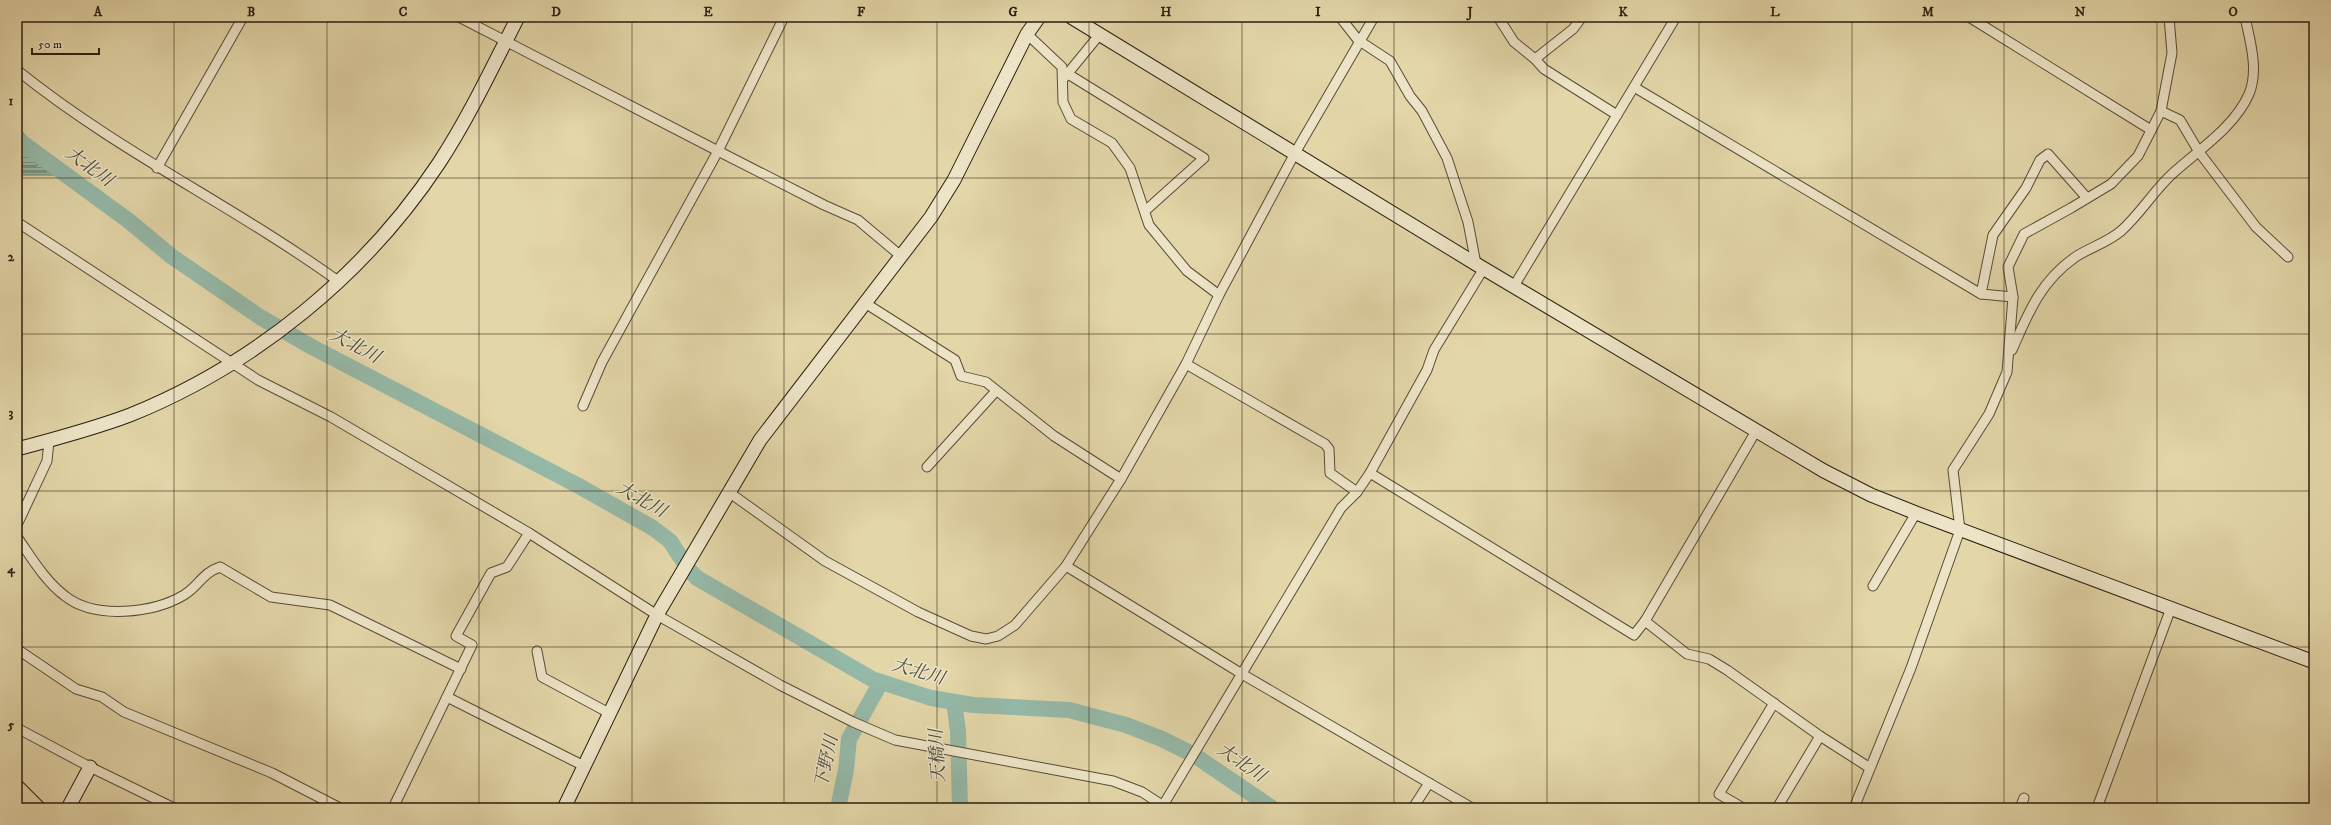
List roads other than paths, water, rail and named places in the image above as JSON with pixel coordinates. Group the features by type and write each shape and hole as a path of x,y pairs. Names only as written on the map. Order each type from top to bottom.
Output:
{"main road":[{"path":"17,787 38,808"}],"street":[{"path":"157,168 243,17"},
{"path":"459,17 824,205 858,220 902,256"},
{"path":"17,449 49,441 128,415 164,400 234,363 276,334 336,283 393,224 434,169 454,138 518,17"},
{"path":"583,406 602,362 718,151 784,17"},
{"path":"565,808 609,713 659,612 760,440 931,217 954,180 1027,34 1040,17"},
{"path":"1071,17 1480,266 1824,471 1871,495 1916,513 2314,662"},
{"path":"17,222 258,380 331,417 529,533 780,685 864,728 895,740 1113,781 1142,792 1162,805 1341,508 1357,492 1370,473 1426,370 1434,350 1480,266 1468,222 1446,158 1422,111 1410,96 1390,61 1359,40 1340,17"},
{"path":"727,498 825,561 918,612 971,636 986,639 998,636 1015,625 1066,566 1121,480 1186,364 1219,295 1295,153 1359,40 1374,17"},
{"path":"1498,17 1514,42 1535,59 1544,69 1617,115"},
{"path":"1535,59 1573,29 1582,17"},
{"path":"1514,286 1676,17"},
{"path":"1969,17 2152,130"},
{"path":"1854,808 1913,662 1960,530 1953,470 1992,408 2001,390 2009,357 2013,297 2008,267 2024,234 2111,184 2138,156 2161,111 2172,53 2169,17"},
{"path":"2009,357 2032,304 2041,290 2074,259 2120,232 2141,212 2170,175 2199,152 2235,115 2249,94 2254,71 2246,17"},
{"path":"1027,34 1062,67 1065,78 1064,102 1071,120 1112,143 1130,168 1150,225 1187,271 1219,295"},
{"path":"1065,78 1100,34"},
{"path":"17,70 46,93 157,168 306,258 336,283"},
{"path":"1065,78 1204,158 1145,211"},
{"path":"1634,87 1981,294 2013,297"},
{"path":"2161,111 2180,120 2199,152 2256,227 2288,257"},
{"path":"1981,294 1993,235 2026,188 2040,160 2048,154 2087,198"},
{"path":"865,303 955,360 961,376 986,382 1054,436 1121,480"},
{"path":"1186,364 1325,444 1329,449 1330,473 1357,492"},
{"path":"927,467 996,391"},
{"path":"1370,473 1634,634 1645,621 1756,431"},
{"path":"17,525 47,461 49,441"},
{"path":"1873,586 1916,513"},
{"path":"393,808 472,645 456,636 491,573 507,567 529,533"},
{"path":"17,537 37,567 65,597 91,609 133,611 158,607 186,594 209,570 220,567 271,597 330,605 461,669"},
{"path":"1066,566 1242,674 1472,808"},
{"path":"2097,808 2171,608"},
{"path":"1645,621 1687,654 1709,658 1820,736 1870,768"},
{"path":"17,649 76,689 102,696 124,712 272,774 340,808"},
{"path":"537,651 542,677 609,713"},
{"path":"447,697 584,766"},
{"path":"1743,808 1719,794 1774,703"},
{"path":"17,728 90,767 174,808"},
{"path":"1777,808 1820,736"},
{"path":"68,808 90,767"},
{"path":"1413,808 1428,782"},
{"path":"2020,808 2024,798"}],"water":[{"path":"17,126 60,175 17,175"}],"waterway":[{"name":"大北川","path":"17,139 129,221 171,256 260,317 312,347 577,485 653,528 670,541 689,570 697,578 872,679 931,698 973,705 1069,710 1126,725 1162,739 1194,755 1272,808"},
{"name":"下野川","path":"838,808 846,770 849,739 881,682"},
{"name":"天橋川","path":"954,702 958,731 960,808"}]}
